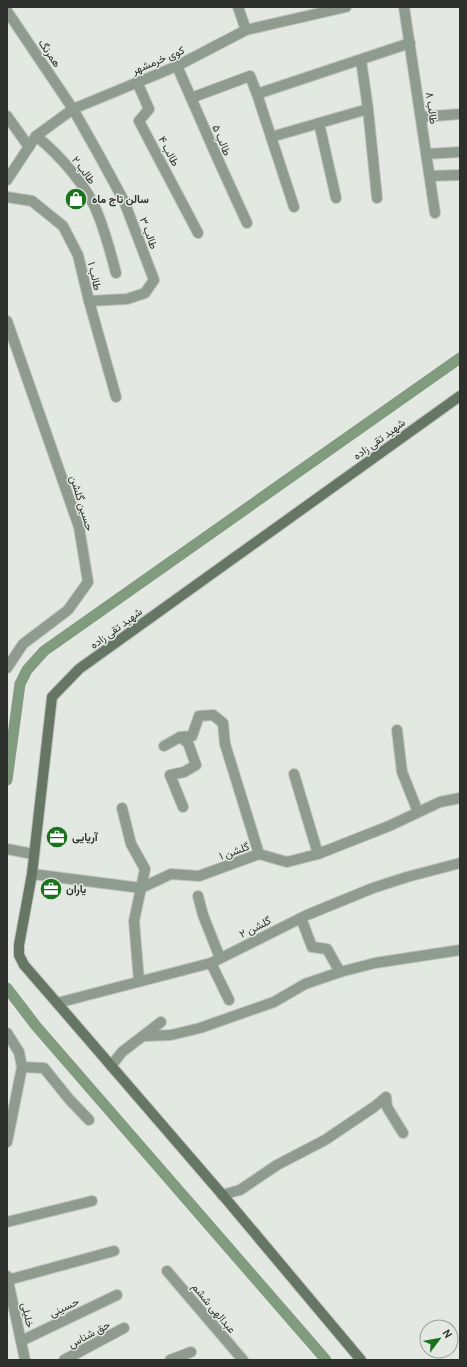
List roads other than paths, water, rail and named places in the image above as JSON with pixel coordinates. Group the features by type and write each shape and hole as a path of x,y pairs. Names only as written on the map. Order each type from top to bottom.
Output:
{"main road":[{"name":"شهید تقی زاده","path":"361,1360 58,1002 24,965 19,955 19,945 32,874 33,854 52,697 79,669 460,396"}],"street":[{"name":"کوی خرمشهر","path":"7,180 36,136 73,109 177,66 246,30 346,7"},
{"name":"طالب ۸","path":"404,7 435,213"},
{"path":"241,8 246,30"},
{"name":"همرنگ","path":"7,11 73,109"},
{"path":"257,94 410,43"},
{"path":"361,60 377,198"},
{"name":"طالب ۵","path":"177,66 247,223"},
{"path":"191,98 250,76 294,208"},
{"name":"طالب ۴","path":"137,82 150,109 139,121 198,233"},
{"name":"طالب ۳","path":"73,109 124,201 154,280 145,293 127,299 88,301"},
{"path":"271,137 368,110"},
{"path":"421,117 460,114"},
{"path":"7,116 29,147"},
{"path":"319,124 336,198"},
{"name":"طالب ۲","path":"36,136 49,146 69,168 80,182 94,205 99,216 116,273"},
{"path":"426,154 460,152"},
{"path":"430,176 460,175"},
{"name":"طالب ۱","path":"7,197 32,201 63,226 78,255 88,301 116,397"},
{"name":"حسین گلشن","path":"7,321 79,527 88,582 68,610 23,644 7,668"},
{"path":"164,746 180,737 192,736 199,716 213,715 223,723 225,744 259,854"},
{"path":"397,730 402,772 418,812"},
{"path":"180,737 188,743 196,765 184,772 170,776 183,807"},
{"path":"294,774 318,854"},
{"name":"گلشن ۱","path":"141,888 171,874 199,876 259,854 287,862 318,854 389,826 440,802 460,798"},
{"path":"122,808 131,844 146,869 134,921 139,982"},
{"path":"7,849 33,854"},
{"name":"گلشن ۲","path":"58,1002 210,963 300,918 373,888 460,863"},
{"path":"32,874 141,888"},
{"path":"198,896 203,915 220,958"},
{"path":"300,918 312,947 327,949 340,972"},
{"path":"144,1036 171,1035 200,1028 274,1002 305,984 340,972 375,963 460,950"},
{"path":"210,963 229,1000"},
{"path":"111,1066 122,1052 161,1022"},
{"path":"7,1033 19,1052 22,1067 7,1142"},
{"path":"22,1067 44,1068 69,1099 89,1120"},
{"path":"222,1195 240,1190 277,1165 325,1140 374,1107 386,1097 387,1107 403,1133"},
{"path":"7,1222 92,1201"},
{"path":"7,1278 114,1251"},
{"name":"عبدالهی ششم","path":"167,1271 243,1360"},
{"name":"خلیلی","path":"7,1278 24,1360"},
{"name":"حسینی","path":"21,1341 117,1296"},
{"name":"حق شناس","path":"64,1360 124,1328"},
{"path":"170,1360 191,1352"}],"waterway":[{"path":"7,780 20,684 27,670 44,651 460,358"},
{"path":"7,988 36,1026 326,1360"}],"place":[{"name":"سالن تاج ماه","path":"76,199"},
{"name":"آریایی","path":"57,837"},
{"name":"یاران","path":"51,889"}]}
